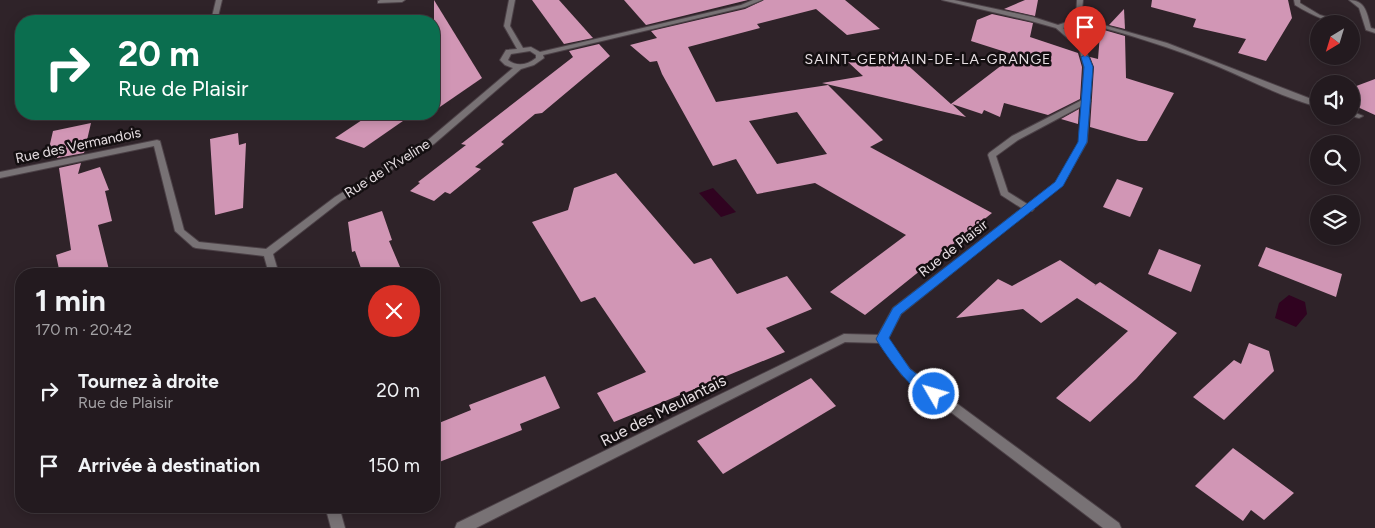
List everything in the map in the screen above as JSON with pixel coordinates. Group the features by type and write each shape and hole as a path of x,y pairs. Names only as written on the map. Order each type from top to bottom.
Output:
{"street":[{"path":"215,15 219,0"},
{"path":"380,2 402,0"},
{"path":"512,0 507,26 520,48"},
{"path":"520,66 510,65 504,60 509,52 520,48 531,49 539,54 743,6 759,0"},
{"name":"Rue de Plaisir","path":"882,339 897,311 1059,184 1083,142 1088,67 1082,47 1058,28 1010,12 944,0"},
{"path":"1078,20 1080,0"},
{"path":"1297,0 1297,4 1316,15"},
{"path":"1352,0 1362,7 1371,30"},
{"path":"1058,28 1078,20 1126,30 1209,59 1310,102"},
{"name":"Rue de l'Yveline","path":"268,253 338,199 431,142 520,66 537,61 539,54"},
{"path":"1029,209 1004,193 992,155 1015,138 1087,101"},
{"name":"Rue des Vermandois","path":"0,175 157,143 180,232 196,246 268,253"},
{"path":"268,253 272,268"},
{"name":"Rue des Meulantais","path":"462,528 844,338 882,339"},
{"path":"882,339 906,372 1114,528"},
{"path":"334,513 338,528"}],"shaded area":[{"path":"713,188 736,212 721,217 699,193"},
{"path":"1289,295 1305,302 1307,314 1296,327 1275,318 1279,303"}],"building":[{"path":"434,0 482,78 440,107 440,15 434,15"},
{"path":"532,0 559,0 593,38 564,44"},
{"path":"624,0 748,0 646,25"},
{"path":"764,0 845,0 880,29 847,35 816,9 757,24 760,28 688,47 716,102 828,85 883,140 870,147 992,213 865,315 830,292 906,235 815,183 757,194 736,159 713,166 662,74 657,61 650,62 630,45 657,38 651,31 745,9","holes":["797,112 827,154 777,164 749,121"]},
{"path":"1025,0 1038,0 1035,16 1004,9"},
{"path":"1152,0 1288,0 1292,18 1266,61 1238,53 1246,39 1193,27 1196,19 1151,7"},
{"path":"1124,9 1125,29 1109,25"},
{"path":"992,14 1033,23 1030,37 1078,53 1082,67 1080,99 1048,115 1004,103 1000,117 984,110 982,114 952,104 966,117 822,83 863,76 848,62 893,52 951,104 1015,55 971,41 977,20"},
{"path":"1104,30 1125,36 1126,78 1174,93 1147,141 1139,141 1090,127 1094,67 1090,57 1098,59 1100,34"},
{"path":"599,44 610,56 542,113 535,114 501,142 504,144 475,167 481,169 450,194 445,192 434,201 410,191 420,183 418,182 466,145 461,144 573,57 569,51"},
{"path":"1375,79 1375,115 1360,108 1360,85"},
{"path":"1079,109 1078,124 1061,119"},
{"path":"362,120 404,120 364,148 335,138"},
{"path":"91,123 84,153 57,158 57,155 47,157 53,131"},
{"path":"238,133 239,145 246,143 243,208 215,215 210,139"},
{"path":"81,163 78,174 100,167 109,190 105,191 112,221 98,225 109,268 59,268 56,255 71,250 59,168"},
{"path":"616,173 694,264 711,258 737,294 787,276 812,309 766,328 785,352 614,422 597,393 646,372 595,297 581,302 532,222 568,210 574,188"},
{"path":"1117,179 1143,188 1130,217 1103,207"},
{"path":"382,211 392,240 389,241 400,268 361,268 355,251 352,252 348,222"},
{"path":"1266,247 1342,274 1336,297 1258,266"},
{"path":"1159,249 1201,265 1191,292 1148,274"},
{"path":"1060,260 1096,285 1100,282 1177,333 1136,379 1090,422 1056,398 1128,331 1077,298 1041,323 1023,309 956,318 998,279 1012,286"},
{"path":"1249,343 1269,351 1274,371 1224,420 1193,397 1234,360 1241,364"},
{"path":"545,376 560,408 520,424 522,430 440,462 440,423 471,410 469,405"},
{"path":"811,378 836,406 723,474 697,441"},
{"path":"1233,448 1294,493 1264,520 1251,510 1243,521 1195,486"}],"district":[{"name":"SAINT-GERMAIN-DE-LA-GRANGE","path":"928,59"}],"route":[{"path":"934,394 906,372 882,339 897,311 1059,184 1083,142 1088,67 1085,57"}]}
